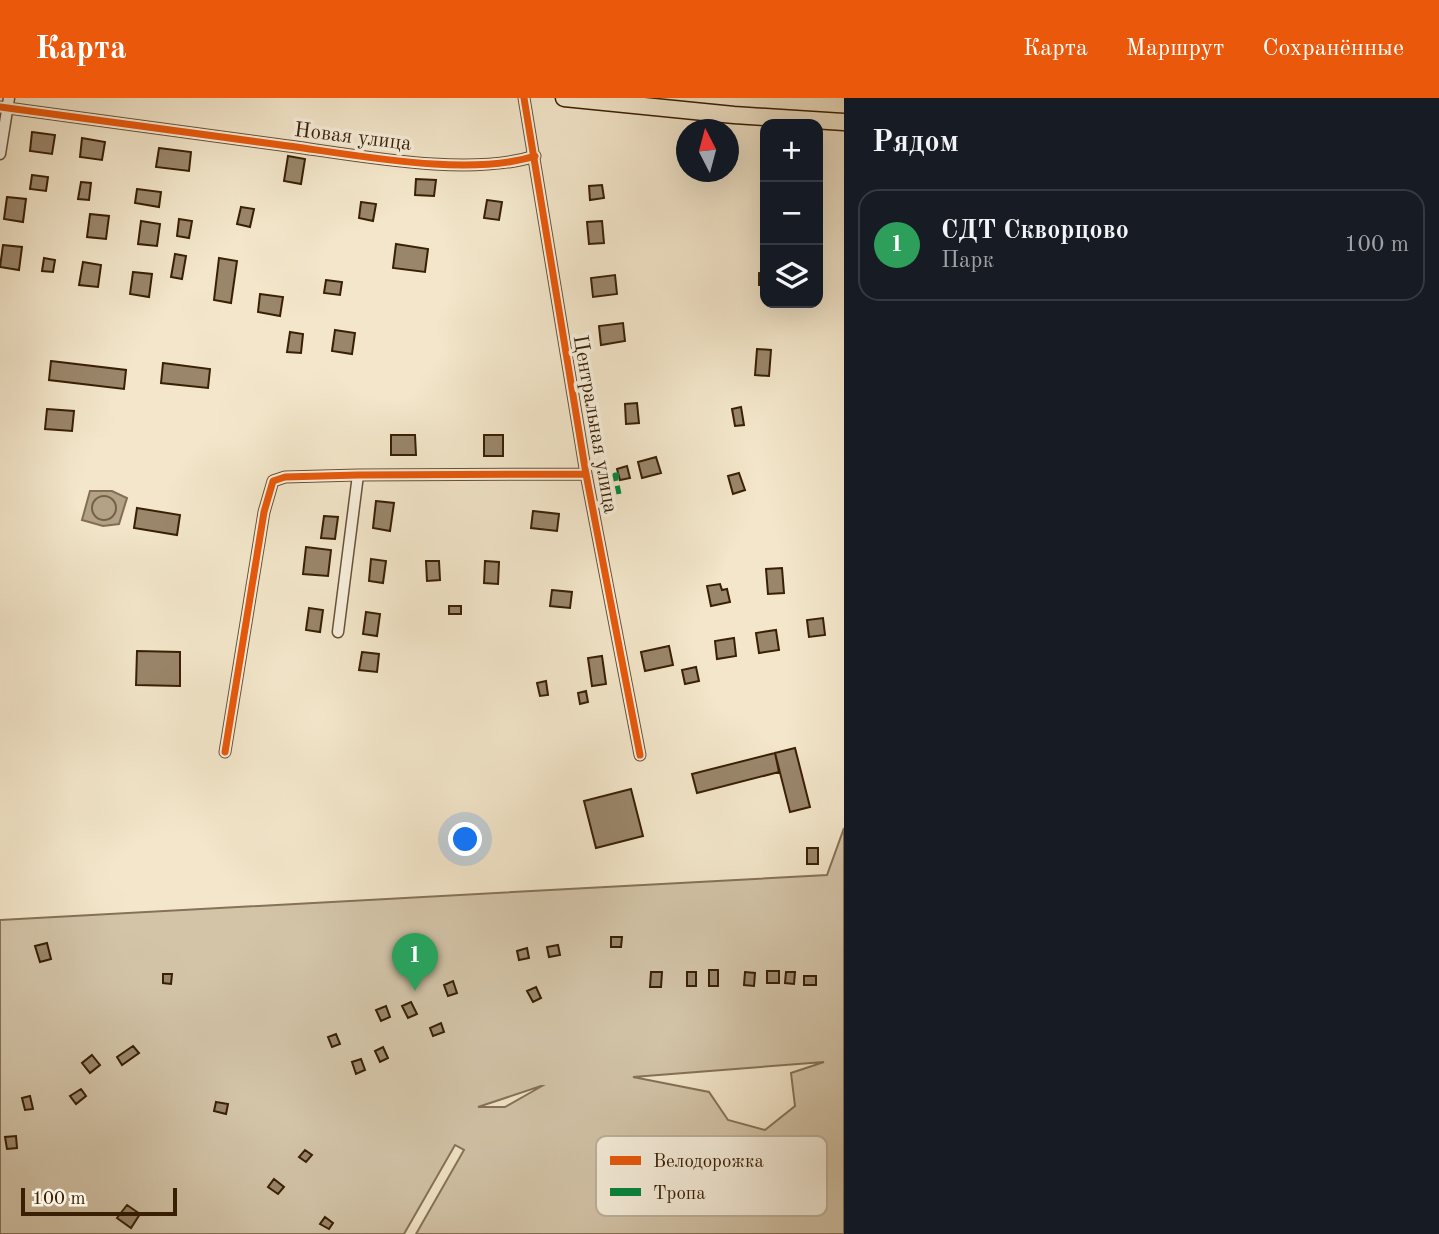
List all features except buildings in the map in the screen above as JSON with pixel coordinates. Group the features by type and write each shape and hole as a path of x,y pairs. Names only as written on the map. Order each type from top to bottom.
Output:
{"highway":[{"path":"564,98 707,113 844,122"}],"street":[{"name":"Центральная улица","path":"524,98 586,474 640,755"},
{"name":"Новая улица","path":"5,104 390,160 489,165 515,163 535,156"},
{"path":"0,154 5,104"},
{"path":"225,752 268,492 274,481 285,477 358,475 586,474"},
{"path":"338,632 358,475"}],"shaded area":[{"path":"844,828 844,1234 416,1234 464,1150 455,1145 404,1234 0,1234 0,920 827,875","holes":["824,1062 791,1073 795,1106 765,1130 728,1120 709,1092 633,1077","542,1086 505,1107 478,1107"]}],"water":[{"path":"90,491 112,491 127,498 119,524 103,526 82,520"}],"marked path":[{"path":"619,475 615,475 619,494"}],"cycle path":[{"path":"524,98 586,474 640,755"},
{"path":"0,107 409,162 477,165 535,156"},
{"path":"225,752 264,512 273,481 285,477 358,475 586,474"}],"place":[{"name":"СДТ Скворцово","path":"415,991"}]}
